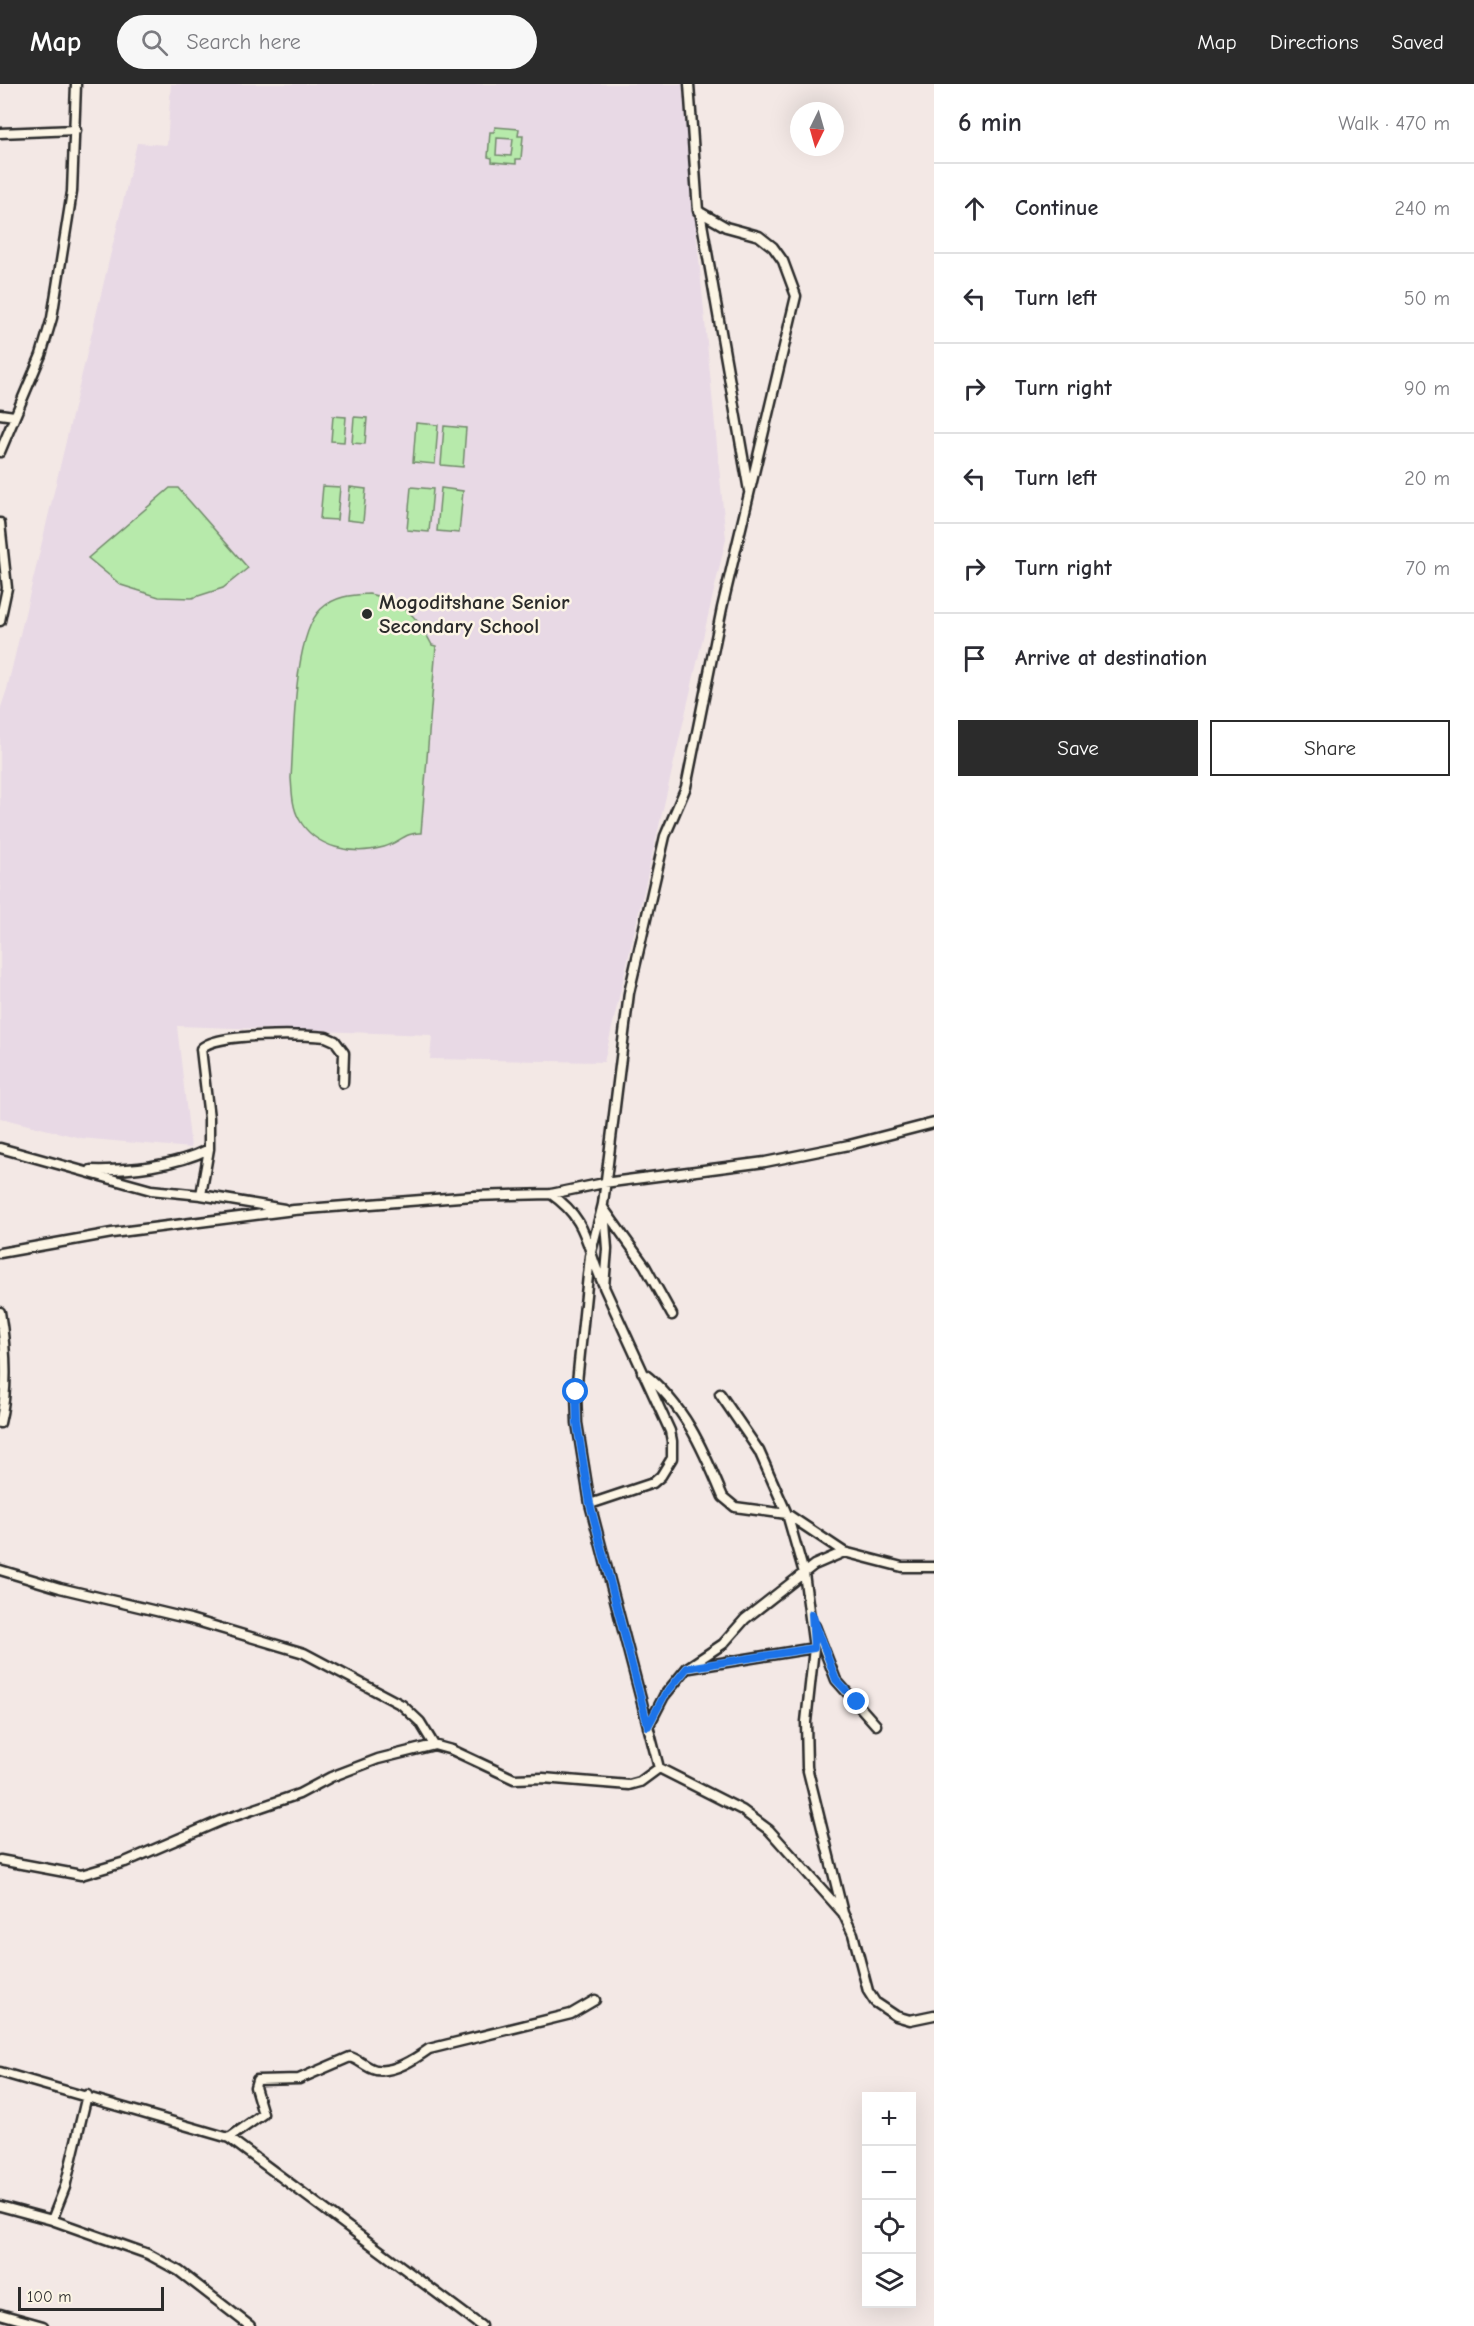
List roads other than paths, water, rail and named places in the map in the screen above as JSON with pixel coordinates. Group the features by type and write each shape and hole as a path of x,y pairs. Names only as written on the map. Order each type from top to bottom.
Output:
{"street":[{"path":"0,452 41,355 52,318 72,192 76,84"},
{"path":"690,84 700,212 750,498"},
{"path":"0,133 76,130"},
{"path":"604,1287 607,1249 604,1183 628,993 665,836 686,787 722,608 750,498 796,296 783,261 773,247 759,236 726,227 700,212"},
{"path":"0,414 14,416"},
{"path":"0,524 6,588 0,621"},
{"path":"201,1195 209,1149 209,1118 200,1053 209,1041 262,1036 326,1037 335,1041 344,1053 343,1083"},
{"path":"0,1252 112,1233 294,1210 473,1196 551,1194 604,1183 775,1160 849,1145 934,1123"},
{"path":"0,1148 151,1191 201,1195 294,1210"},
{"path":"78,1170 115,1170 192,1158 209,1149"},
{"path":"551,1194 573,1212 582,1224 590,1256 670,1431 672,1458 661,1476 653,1483 590,1504"},
{"path":"604,1207 590,1256 576,1408 590,1504 659,1768 742,1810 762,1824 843,1914"},
{"path":"604,1207 645,1266 672,1315"},
{"path":"0,1312 5,1347 5,1396 0,1423"},
{"path":"642,1372 665,1391 692,1426 725,1501 735,1507 787,1514 844,1552 902,1567 930,1567 934,1574"},
{"path":"720,1394 759,1451 787,1514 804,1573 812,1614 814,1648 806,1722 807,1767 843,1914 853,1934 868,1991 875,2002 896,2016 910,2020 934,2015"},
{"path":"648,1726 664,1696 687,1668 723,1644 745,1619 820,1561 844,1552"},
{"path":"0,1570 60,1588 190,1619 304,1653 402,1705 420,1722 434,1745"},
{"path":"812,1614 836,1680 876,1725"},
{"path":"687,1668 814,1648"},
{"path":"0,1860 81,1875 125,1862 220,1821 299,1794 331,1777 378,1759 434,1745 452,1750 514,1779 543,1778 629,1785 640,1782 659,1768"},
{"path":"229,2138 263,2114 255,2087 257,2080 299,2079 350,2057 376,2070 386,2069 412,2061 429,2049 571,2014 595,2000"},
{"path":"0,2072 87,2095 229,2138 481,2326"},
{"path":"52,2220 65,2187 87,2095"},
{"path":"0,2206 52,2220 148,2254 179,2271 250,2326"},
{"path":"0,2314 25,2323 43,2326"}],"place":[{"name":"Mogoditshane Senior Secondary School","path":"367,614"}]}
